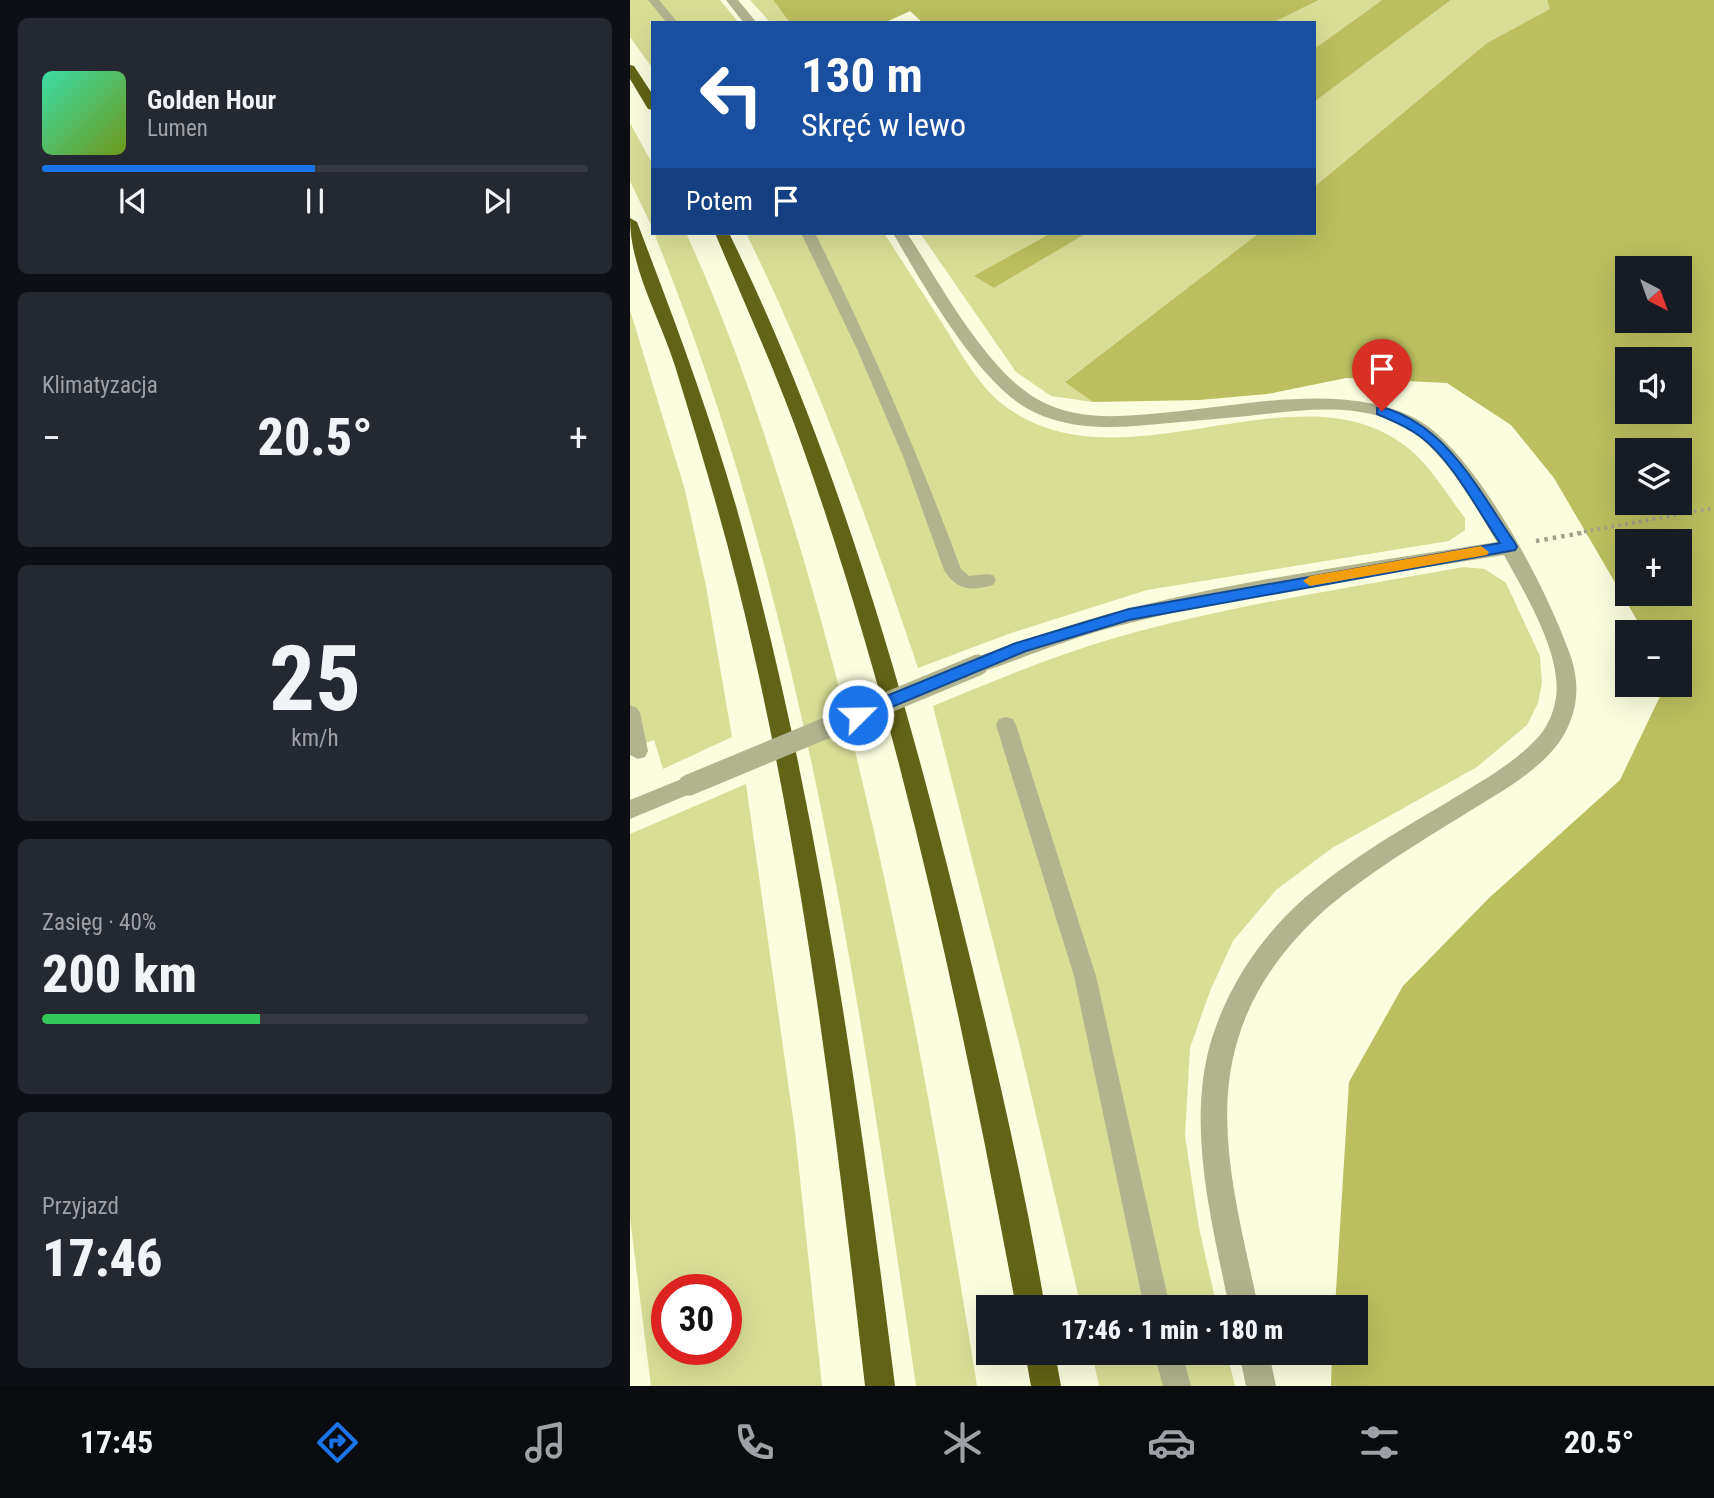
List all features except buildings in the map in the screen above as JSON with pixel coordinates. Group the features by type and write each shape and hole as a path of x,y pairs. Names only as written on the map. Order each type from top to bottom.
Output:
{"highway":[{"path":"630,69 651,103"},
{"path":"630,222 680,349 707,437 734,531 779,725 803,849 850,1142 880,1386"},
{"path":"723,235 768,334 817,461 880,654 957,953 1028,1295"},
{"path":"1042,1365 1046,1386"}],"street":[{"path":"732,0 749,21"},
{"path":"901,235 985,359 1006,385 1028,402 1066,416 1111,423 1316,404 1350,405 1382,411 1407,421 1429,435 1450,458 1510,547 1559,649 1567,683 1565,706 1556,731 1527,761 1376,860 1307,911 1275,944 1251,979 1229,1027 1215,1088 1218,1159 1242,1295"},
{"path":"630,810 1021,647 1129,614 1510,547"},
{"path":"1257,1365 1261,1386"}],"lane":[{"path":"653,0 671,21"},
{"path":"809,235 865,349 911,456 953,570 959,580 965,583 987,580"},
{"path":"631,725 638,751"},
{"path":"1006,725 1086,976 1154,1295"},
{"path":"1171,1365 1177,1386"}],"path":[{"path":"1510,547 1714,508"}],"green space":[{"path":"630,0 720,0 737,21 651,21 651,66 630,37"},
{"path":"750,0 773,0 789,21 769,21"},
{"path":"773,0 1319,0 1276,21 921,21 910,11 888,21 789,21"},
{"path":"1319,0 1382,0 1316,48 1316,21 1276,21"},
{"path":"1382,0 1451,0 1316,101 1316,48"},
{"path":"1451,0 1547,0 1551,9 1487,43 1316,185 1316,101"},
{"path":"1547,0 1714,0 1714,1386 1331,1386 1332,1365 1368,1365 1368,1295 1336,1295 1349,1082 1403,986 1489,898 1620,780 1660,697 1692,697 1692,620 1637,620 1629,606 1692,606 1692,529 1615,529 1615,582 1554,478 1511,425 1447,383 1346,378 1267,394 1199,400 1093,402 1065,382 1256,235 1316,235 1316,185 1487,43 1550,9"},
{"path":"630,123 651,161 651,225 630,181"},
{"path":"655,235 687,235 752,400 807,571 860,773 905,976 943,1180 977,1386 916,1386 872,1093 820,801 787,656 750,513 706,372"},
{"path":"747,235 885,235 980,382 1009,409 1055,431 1106,437 1158,434 1265,419 1317,417 1365,425 1408,448 1424,463 1465,518 1465,530 1449,541 1147,590 1011,633 918,668 839,447"},
{"path":"921,235 1047,235 975,276 994,288 1084,235 1256,235 1066,381 1093,402 1051,396 1016,372"},
{"path":"1047,235 1084,235 994,288 974,276"},
{"path":"630,310 685,490 706,586 732,737 663,769 654,740 630,749"},
{"path":"1464,567 1485,569 1506,583 1540,656 1542,683 1538,703 1527,725 1477,767 1332,848 1276,890 1233,941 1210,991 1190,1048 1185,1136 1199,1228 1214,1295 1078,1295 1021,1051 933,706 1025,669 1118,637 1290,598"},
{"path":"746,784 795,1132 822,1386 651,1386 630,1218 630,834"},
{"path":"1095,1365 1230,1365 1235,1386 1099,1386"}],"slow traffic":[{"path":"1310,581 1481,552"}],"route":[{"path":"858,715 1021,647 1129,614 1510,547 1450,458 1429,435 1407,421 1382,411"}]}
